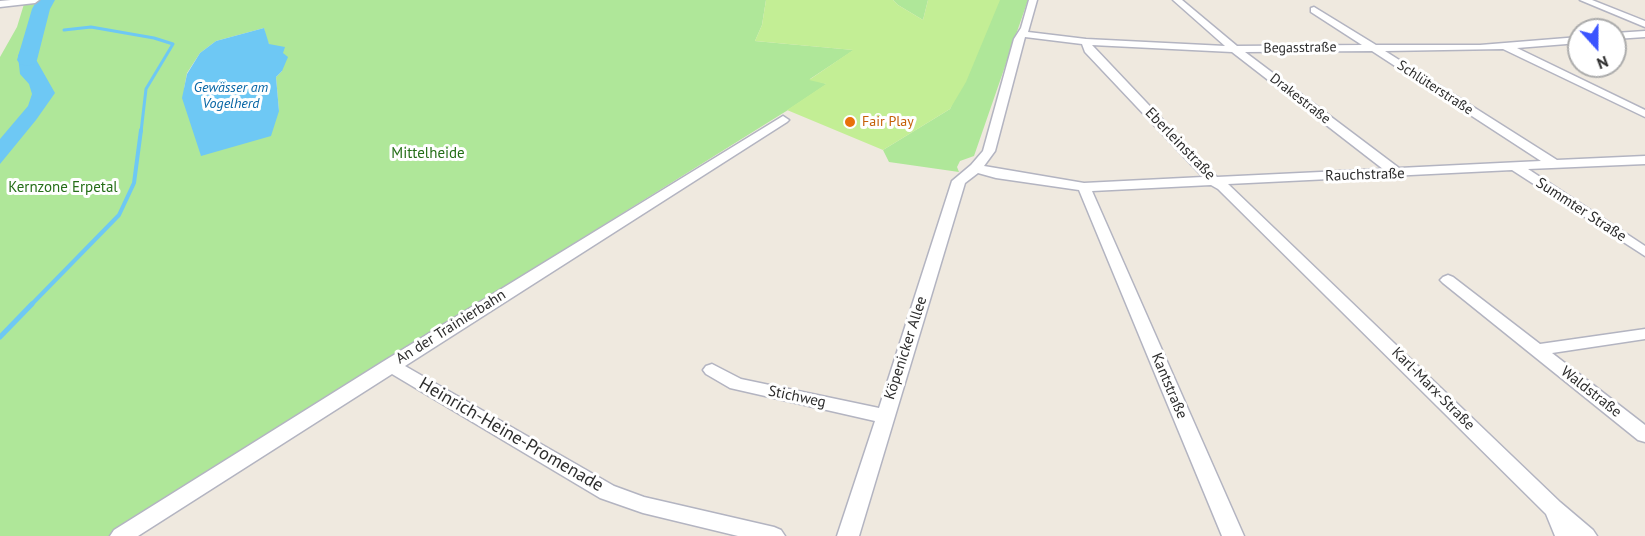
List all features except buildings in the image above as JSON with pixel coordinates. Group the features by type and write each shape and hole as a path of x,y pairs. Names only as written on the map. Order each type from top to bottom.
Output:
{"street":[{"path":"0,4 34,0"},
{"name":"Köpenicker Allee","path":"848,536 959,181 976,168 989,151 1033,0"},
{"name":"Drakestraße","path":"1177,0 1235,49 1397,173"},
{"path":"1584,0 1645,24"},
{"name":"Schlüterstraße","path":"1314,10 1557,166"},
{"name":"Begasstraße","path":"1022,34 1086,42 1235,49 1506,47 1567,41"},
{"path":"1627,35 1645,34"},
{"name":"Eberleinstraße","path":"1086,42 1089,50 1214,181 1223,186 1280,241"},
{"path":"1506,47 1645,114"},
{"name":"An der Trainierbahn","path":"121,536 783,120"},
{"name":"Rauchstraße","path":"976,168 996,174 1084,188 1645,160"},
{"name":"Summter Straße","path":"1517,168 1645,252"},
{"name":"Kantstraße","path":"1084,188 1233,536"},
{"name":"Karl-Marx-Straße","path":"1280,241 1553,508 1586,536"},
{"name":"Waldstraße","path":"1448,280 1645,435"},
{"name":"Waldstraße","path":"1536,350 1645,334"},
{"name":"Heinrich-Heine-Promenade","path":"390,365 607,492 643,505 774,536"},
{"name":"Stichweg","path":"712,370 736,384 884,416"},
{"path":"1553,508 1566,536"}],"green space":[{"name":"Mittelheide","path":"50,0 766,0 762,25 755,41 854,50 810,79 827,84 788,110 403,350 113,536 0,536 0,57 17,27 24,4","holes":["264,28 265,36 282,71 276,77 279,111 184,89 187,73 200,53 216,41"]},
{"path":"766,0 893,0 923,20 928,0 1000,0 966,82 950,109 883,150 787,110 826,84 809,80 853,50 755,41 762,25"},
{"path":"893,0 928,0 923,20 898,5"},
{"path":"999,0 1028,0 974,156 960,161 957,167 959,172 889,162 883,150 950,109"}],"water":[{"path":"41,23 45,26 34,56 55,93 0,164 0,139 28,106 32,94 29,84 20,74 18,56 30,25"},
{"name":"Gewässer am Vogelherd","path":"264,28 269,44 285,47 283,53 288,57 282,71 276,77 279,111 271,136 201,156 182,98 187,74 200,53 216,41"}],"waterway":[{"path":"27,60 41,9 46,0"},
{"path":"64,30 91,27 154,38 173,44 146,89 141,132"},
{"path":"30,306 119,215 134,183 141,130"},
{"path":"0,337 32,304"}],"place":[{"name":"Fair Play","path":"850,122"}],"park label":[{"name":"Kernzone Erpetal","path":"63,188"}]}
